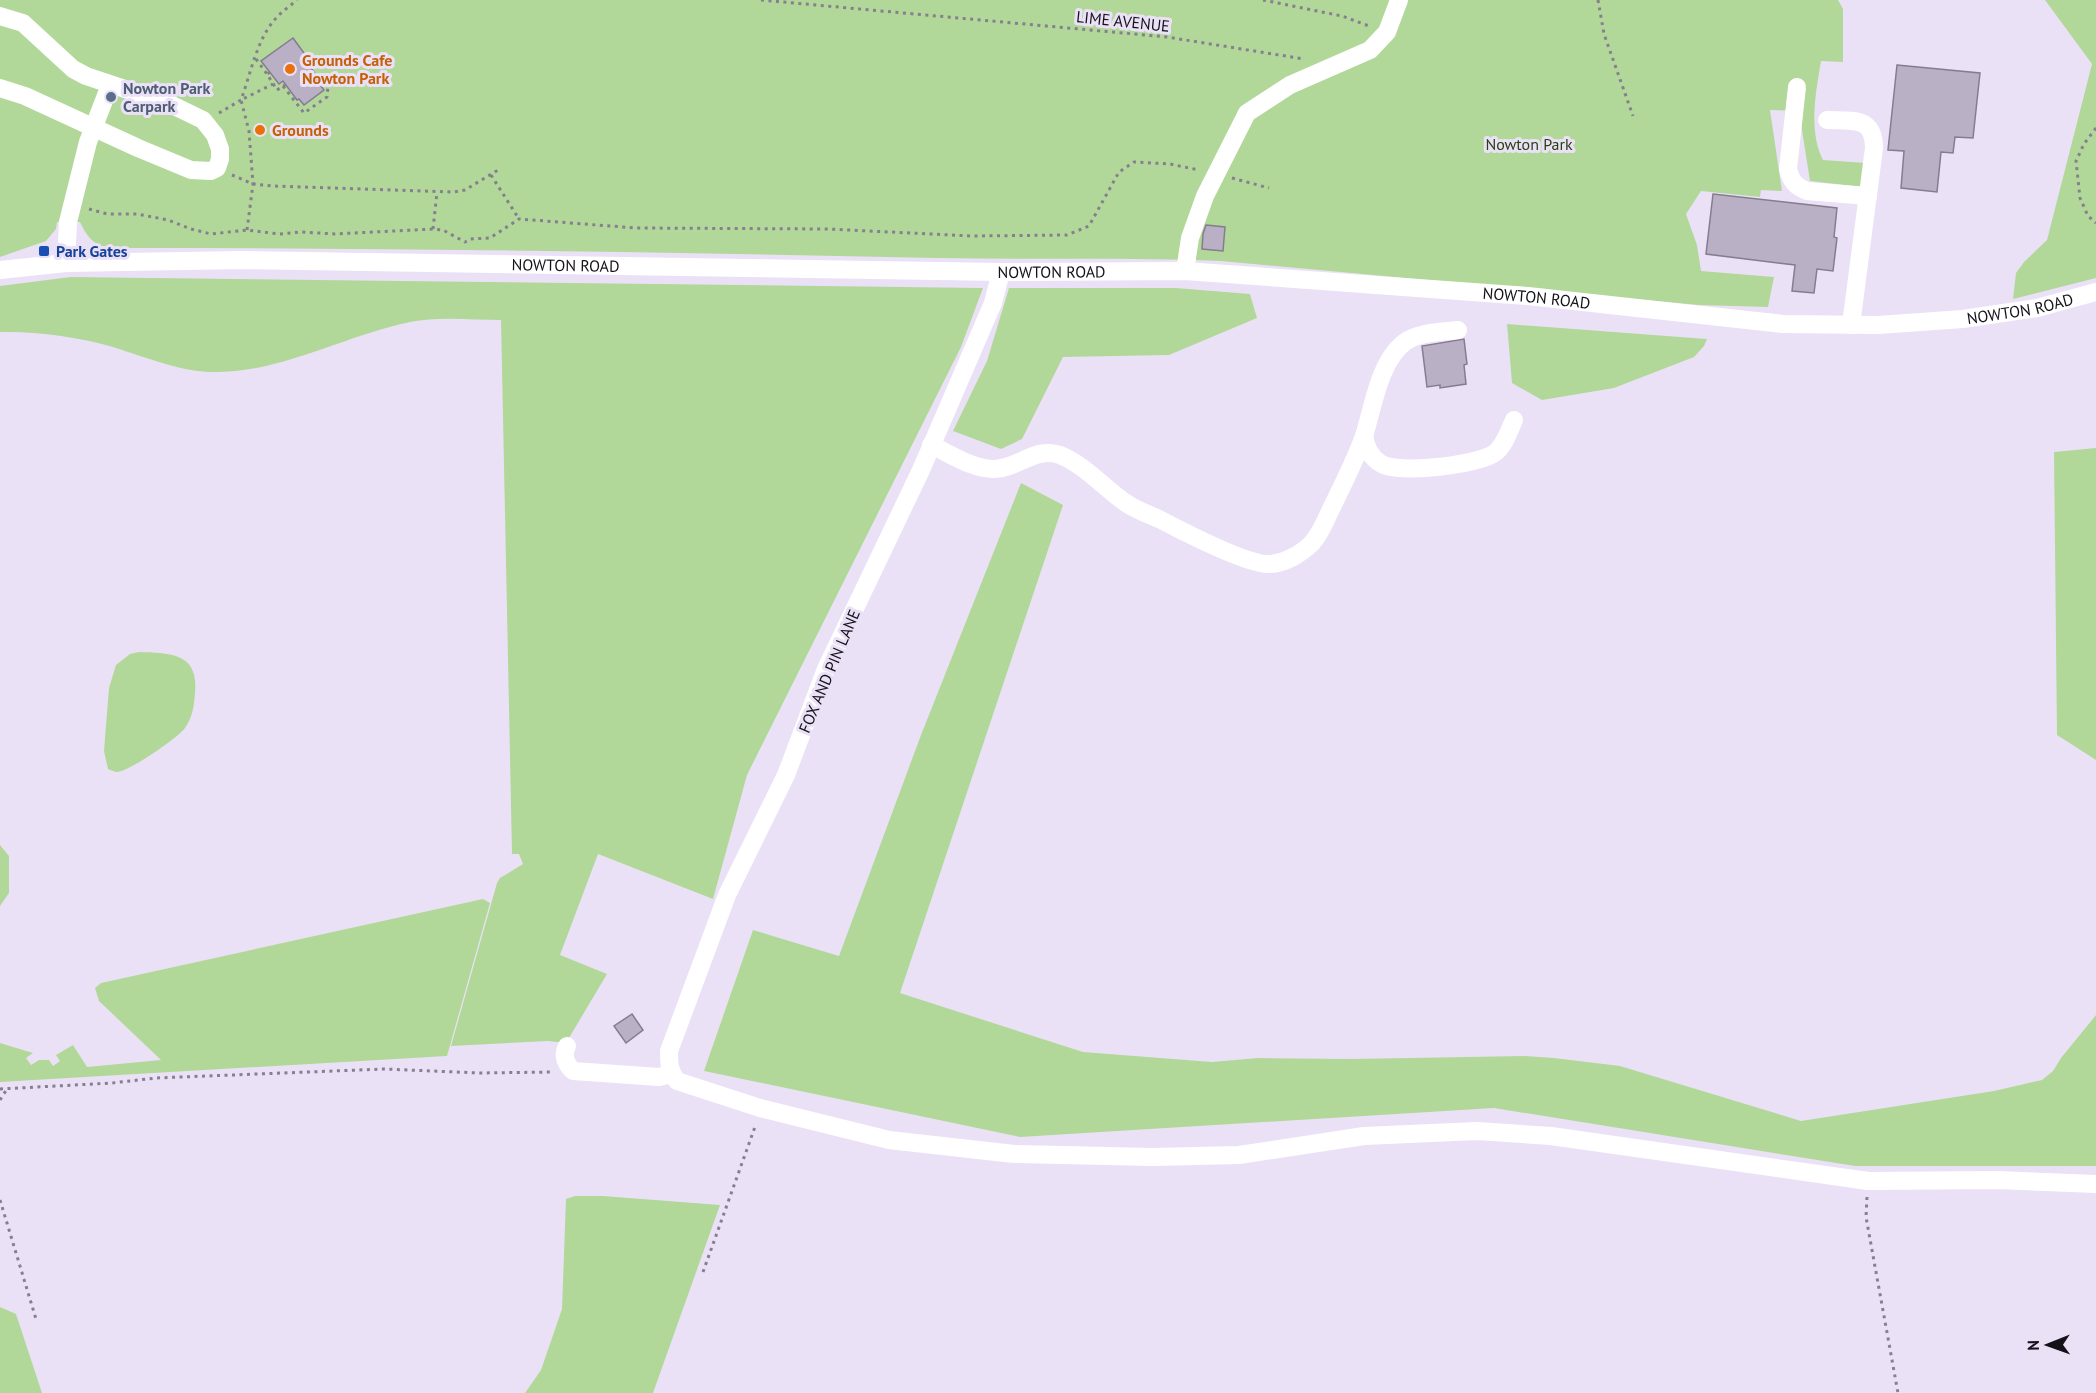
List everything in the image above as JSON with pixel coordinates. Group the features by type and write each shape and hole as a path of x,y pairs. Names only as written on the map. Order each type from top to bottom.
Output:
{"street":[{"path":"1185,271 1190,238 1205,196 1247,113 1290,85 1370,50 1387,32 1399,0"},
{"path":"0,16 23,23 73,69 110,85 170,104 203,120 215,135 220,148 217,168 212,171 192,170 25,96 0,88"},
{"path":"66,263 68,222 72,205 94,127 110,85"},
{"path":"1797,87 1788,169 1791,180 1797,187 1807,191 1868,196"},
{"path":"1827,120 1859,121 1870,128 1874,136 1851,325"},
{"name":"NOWTON ROAD","path":"0,270 66,263 243,260 1001,272 1185,271 1528,296 1783,324 1878,326 1963,319 2037,308 2096,292"},
{"name":"FOX AND PIN LANE","path":"671,1074 669,1051 727,895 786,775 826,669 921,470 993,303 1001,272"},
{"path":"931,445 976,466 994,469 1008,467 1034,455 1058,454 1076,464 1127,504 1250,561 1268,564 1287,560 1301,553 1314,541 1352,467 1390,359 1405,342 1420,336 1458,330"},
{"path":"1364,436 1366,448 1379,463 1387,467 1402,469 1477,461 1496,453 1505,441 1514,420"},
{"path":"1352,467 1359,462 1379,463"},
{"path":"567,1046 566,1064 573,1071 659,1077 671,1074 677,1081 754,1106 889,1140 1014,1154 1239,1155 1364,1136 1477,1131 1551,1136 1868,1181 1997,1180 2096,1184"}],"path":[{"path":"247,230 253,184 249,131 241,100 259,49 277,16 297,0"},
{"name":"LIME AVENUE","path":"761,0 1167,37 1304,59"},
{"path":"1263,0 1342,16 1387,32"},
{"path":"1598,0 1604,34 1633,116"},
{"path":"256,59 268,73 277,90 284,85 304,113 327,97 328,86"},
{"path":"203,120 273,84"},
{"path":"2096,128 2084,144 2076,161 2080,198 2088,216 2096,223"},
{"path":"72,205 106,214 136,214 168,220 211,234 247,230 279,234 302,232 335,234 434,229 443,230 465,242 470,239 490,238 508,224 519,219 636,228 828,229 972,236 1066,235 1089,226 1119,172 1134,162 1170,164 1269,188"},
{"path":"217,168 253,184 437,191 465,190 498,170"},
{"path":"490,174 519,219"},
{"path":"434,229 437,191"},
{"path":"0,1089 112,1083 156,1078 384,1069 480,1073 573,1071"},
{"path":"0,1100 8,1088"},
{"path":"703,1272 758,1119 754,1106"},
{"path":"1868,1181 1866,1218 1898,1393"},
{"path":"0,1200 36,1319"}],"green space":[{"name":"Nowton Park","path":"0,0 1838,0 1843,9 1843,62 1821,61 1814,111 1818,148 1823,160 1866,163 1863,187 1810,181 1799,111 1770,110 1782,191 1761,190 1760,197 1701,191 1686,214 1697,245 1701,271 1774,277 1768,307 1699,305 1221,261 524,251 111,248 92,240 80,222 57,222 56,229 46,241 0,257"},
{"path":"2045,0 2096,0 2096,278 2013,299 2016,273 2047,240 2092,64"},
{"path":"71,277 983,288 961,347 747,775 713,899 598,854 560,955 607,974 566,1043 548,1041 451,1046 497,883 500,878 523,864 519,854 512,854 501,320 444,319 410,322 267,366 219,372 179,367 100,343 42,334 0,332 0,286"},
{"path":"1009,288 1176,288 1250,294 1257,318 1169,355 1063,357 1022,439 1001,449 953,431 987,361"},
{"path":"1507,324 1707,339 1694,357 1614,388 1542,400 1512,383"},
{"path":"2096,448 2096,760 2057,735 2054,452"},
{"path":"1021,483 1063,505 900,993 1083,1052 1212,1062 1258,1058 1525,1056 1554,1058 1620,1066 1801,1121 1994,1091 2042,1080 2053,1071 2096,1015 2096,1166 1855,1166 1494,1108 1020,1137 704,1071 753,930 839,956 921,735"},
{"path":"139,652 172,655 187,663 195,680 194,706 190,720 180,733 141,761 116,772 108,769 104,751 109,688 116,665 130,654"},
{"path":"0,845 9,856 9,893 0,906"},
{"path":"483,899 490,903 447,1056 0,1082 0,1043 33,1053 26,1058 31,1065 39,1060 49,1060 53,1066 60,1061 56,1055 73,1045 87,1067 161,1060 99,1001 95,988 101,983"},
{"path":"575,1196 720,1205 653,1393 525,1393 541,1370 562,1309 566,1199"},
{"path":"0,1307 16,1314 42,1393 0,1393"}],"building":[{"name":"Grounds Cafe Nowton Park","path":"293,38 309,60 307,62 324,90 304,105 299,99 297,100 283,81 279,84 261,61"},
{"path":"1897,65 1980,73 1973,138 1955,137 1953,153 1941,152 1937,192 1901,188 1904,151 1888,150"},
{"path":"1713,194 1837,208 1834,237 1837,238 1833,271 1817,269 1814,293 1792,291 1795,265 1706,254"},
{"path":"1206,225 1225,227 1223,251 1202,249"},
{"path":"1464,339 1467,364 1464,365 1466,384 1440,388 1440,385 1427,387 1422,346"},
{"path":"632,1014 643,1030 626,1043 614,1026"}],"place":[{"name":"Grounds Cafe Nowton Park","path":"290,69"},
{"name":"Nowton Park Carpark","path":"111,97"},
{"name":"Grounds","path":"260,130"},
{"name":"Park Gates","path":"44,251"}]}
